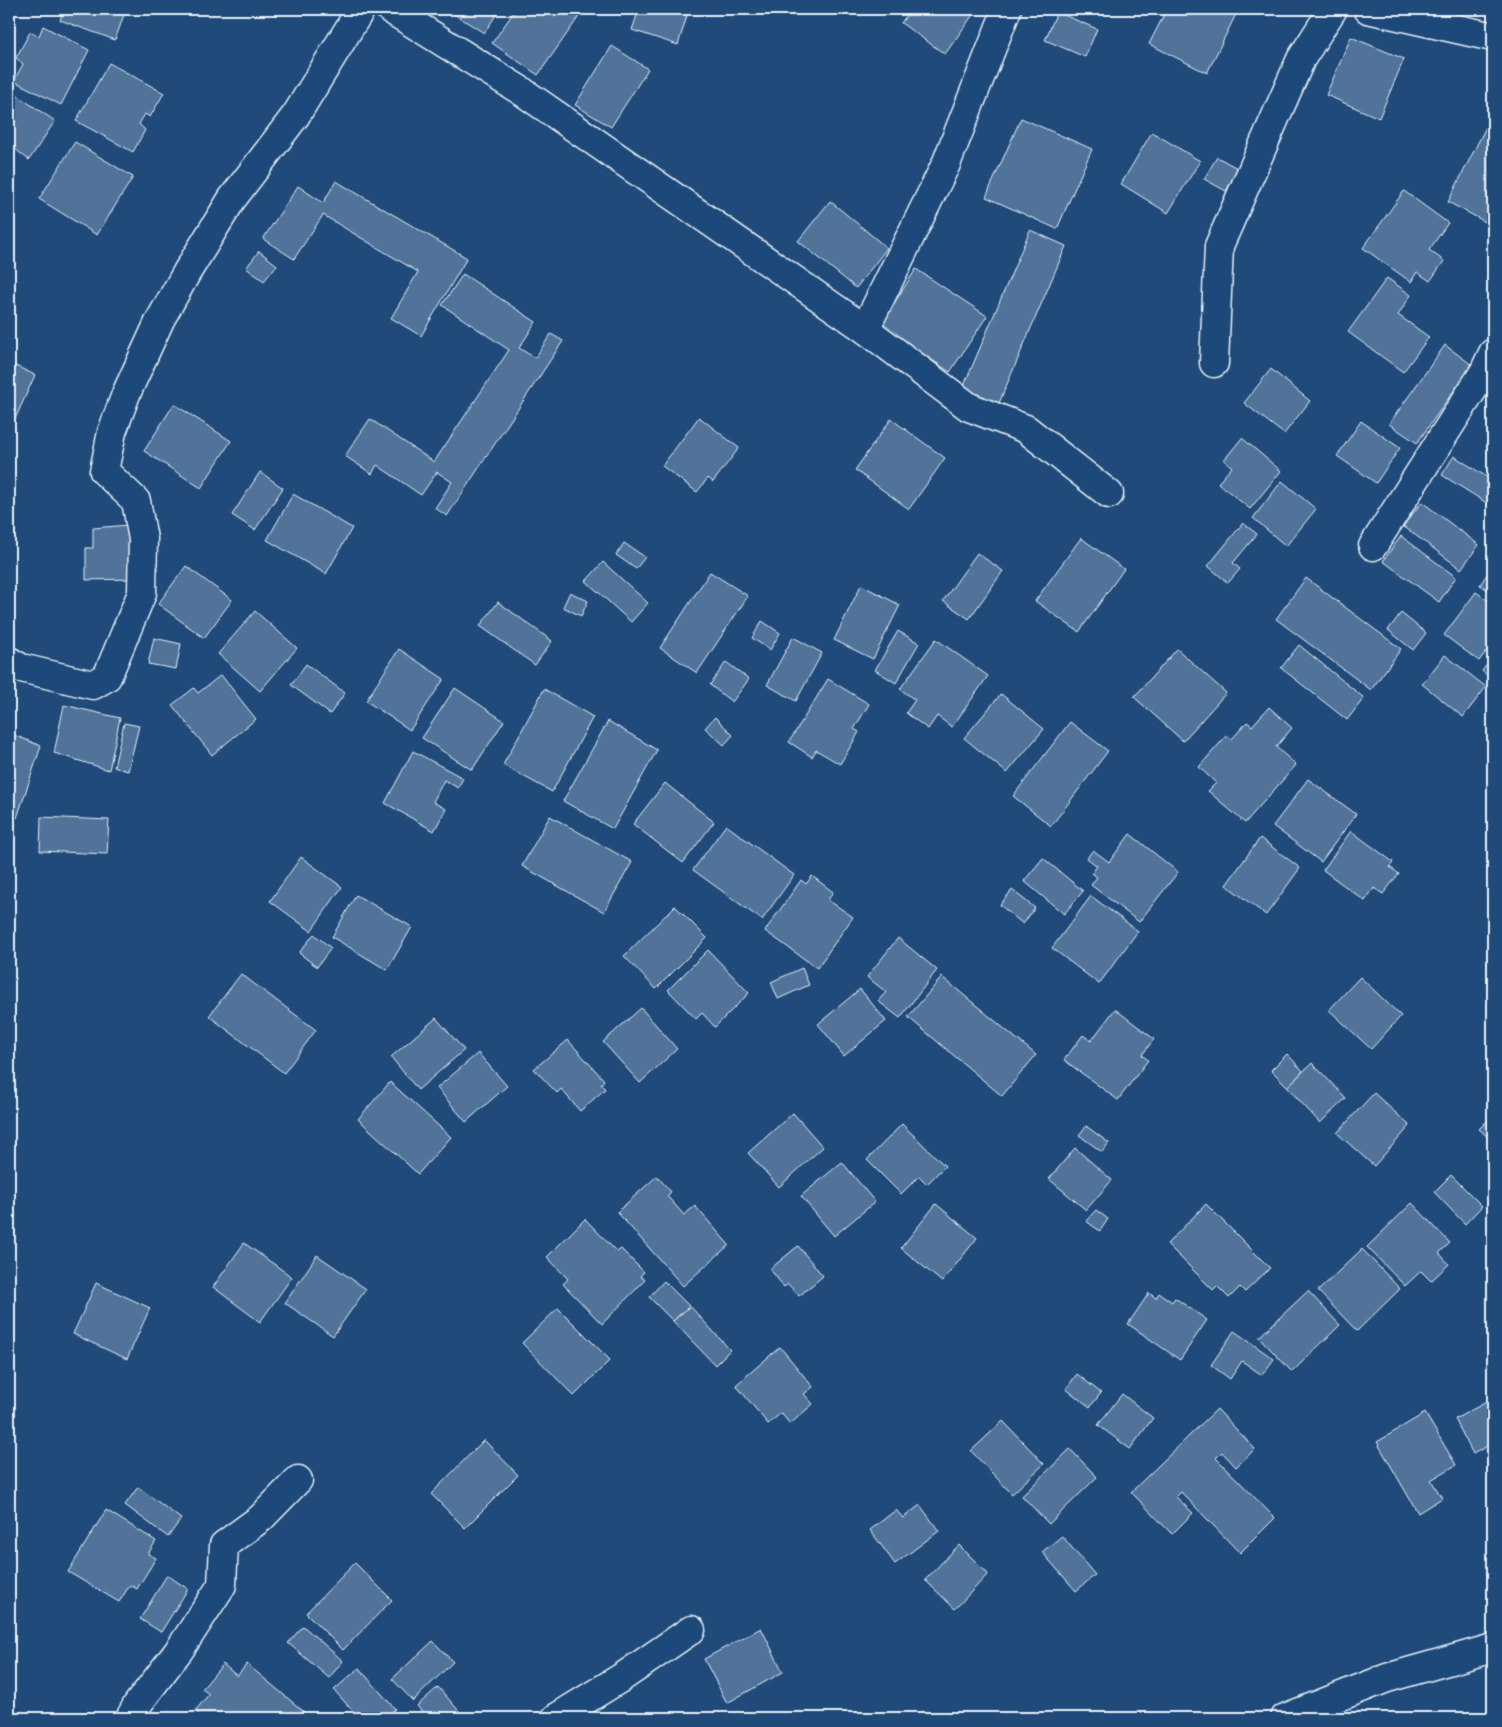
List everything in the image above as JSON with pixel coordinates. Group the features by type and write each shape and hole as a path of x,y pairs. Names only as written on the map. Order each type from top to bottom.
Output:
{"street":[{"path":"9,661 30,670 93,684 107,677 142,593 143,539 136,500 104,470 112,432 126,394 160,320 187,272 232,199 296,115 361,9"},
{"path":"390,9 523,92 865,329 969,407 1026,429 1109,494"},
{"path":"865,329 946,164 1007,9"},
{"path":"1214,363 1219,246 1301,59 1333,9"},
{"path":"1368,9 1493,37"},
{"path":"1373,546 1484,372 1493,353"},
{"path":"130,1718 180,1649 222,1585 224,1545 261,1518 298,1480"},
{"path":"556,1718 624,1676 691,1630"},
{"path":"1285,1718 1387,1678 1493,1648"}],"building":[{"path":"64,9 126,9 115,40 60,20"},
{"path":"446,9 500,9 484,33"},
{"path":"516,9 572,9 580,15 538,75 492,43"},
{"path":"639,9 689,9 678,45 632,30"},
{"path":"911,9 977,9 945,54 901,23"},
{"path":"1167,9 1238,10 1207,73 1149,44"},
{"path":"1057,12 1097,29 1085,57 1045,40"},
{"path":"43,26 89,50 61,105 14,81 23,64 16,58 30,32 39,36"},
{"path":"1351,37 1404,59 1379,118 1326,95"},
{"path":"612,46 648,69 611,127 575,105"},
{"path":"109,63 164,93 150,117 145,114 139,124 145,130 133,152 76,121"},
{"path":"9,90 55,121 29,160 15,149 9,158"},
{"path":"1021,118 1092,149 1057,229 986,197"},
{"path":"1486,127 1493,131 1493,226 1448,202"},
{"path":"1152,132 1200,161 1168,213 1121,184"},
{"path":"75,142 133,177 97,235 39,199"},
{"path":"1217,157 1239,169 1226,191 1204,179"},
{"path":"336,181 467,258 421,336 391,318 418,272 323,215 294,259 263,239 298,186 323,203"},
{"path":"1404,191 1448,223 1429,250 1444,261 1430,281 1417,272 1411,282 1363,248"},
{"path":"830,201 887,248 856,288 798,241"},
{"path":"1030,230 1066,246 999,403 963,388"},
{"path":"259,251 277,265 264,281 246,268"},
{"path":"916,269 987,316 950,372 880,325"},
{"path":"463,274 536,322 519,348 535,358 551,334 563,341 447,516 435,508 452,482 437,472 421,495 377,465 372,474 345,456 370,419 434,462 509,350 442,305"},
{"path":"1387,278 1411,295 1398,315 1429,337 1403,372 1348,332"},
{"path":"1445,345 1472,365 1417,443 1389,424"},
{"path":"9,363 35,375 11,428 9,427"},
{"path":"1271,369 1310,401 1284,434 1244,403"},
{"path":"174,404 231,441 201,488 144,451"},
{"path":"699,417 739,448 713,482 708,478 697,492 662,466"},
{"path":"891,419 945,458 909,509 855,470"},
{"path":"1361,421 1400,448 1376,483 1337,456"},
{"path":"1242,438 1281,471 1250,509 1218,483 1232,467 1224,460"},
{"path":"1454,456 1493,481 1493,507 1442,475"},
{"path":"260,472 283,488 255,530 232,515"},
{"path":"1282,481 1316,509 1286,546 1253,518"},
{"path":"293,494 352,528 326,574 267,540"},
{"path":"1422,502 1479,545 1461,569 1403,526"},
{"path":"1243,523 1257,534 1233,563 1240,569 1228,583 1208,566"},
{"path":"129,525 134,579 86,580 86,548 93,548 93,528"},
{"path":"1401,536 1456,577 1439,602 1383,561"},
{"path":"1081,538 1124,569 1079,632 1035,601"},
{"path":"624,543 645,557 636,569 616,555"},
{"path":"977,553 1003,571 969,619 943,601"},
{"path":"603,562 648,603 631,622 586,581"},
{"path":"1493,565 1493,593 1480,585"},
{"path":"186,566 232,600 204,638 158,604"},
{"path":"710,572 748,596 697,673 660,648"},
{"path":"1306,578 1401,649 1371,690 1276,619"},
{"path":"861,585 900,605 873,659 834,640"},
{"path":"570,592 588,601 581,616 563,607"},
{"path":"1476,592 1493,604 1493,642 1479,661 1444,635"},
{"path":"498,602 552,641 535,665 480,626"},
{"path":"255,611 297,648 260,691 218,654"},
{"path":"1401,613 1426,633 1413,650 1388,630"},
{"path":"762,621 780,633 770,650 752,638"},
{"path":"898,631 919,643 896,683 875,670"},
{"path":"793,637 822,653 796,701 767,685"},
{"path":"154,638 181,644 176,669 148,664"},
{"path":"936,639 988,676 952,727 937,716 928,729 906,713 915,700 900,689"},
{"path":"1299,645 1364,698 1347,720 1281,668"},
{"path":"399,649 444,679 410,730 366,701"},
{"path":"1177,649 1226,693 1183,741 1134,697"},
{"path":"1445,655 1486,687 1463,717 1422,684"},
{"path":"1493,657 1493,680 1482,671"},
{"path":"726,662 749,679 732,702 710,685"},
{"path":"306,664 345,693 330,714 291,685"},
{"path":"221,675 256,719 212,755 172,705 194,688 198,693"},
{"path":"828,679 869,704 854,729 859,732 840,764 816,750 812,757 789,742"},
{"path":"455,688 504,721 472,770 422,738"},
{"path":"544,689 593,717 552,792 503,765"},
{"path":"1001,694 1044,729 1007,773 964,738"},
{"path":"64,705 120,718 109,770 54,753"},
{"path":"1269,707 1292,728 1276,747 1296,765 1245,823 1208,791 1216,783 1199,767 1227,735 1232,739 1247,722 1252,726"},
{"path":"715,717 733,735 724,745 705,728"},
{"path":"608,721 657,750 613,829 563,801"},
{"path":"1070,722 1108,751 1051,826 1013,796"},
{"path":"124,723 139,726 128,771 114,767"},
{"path":"9,733 41,746 17,818 9,815"},
{"path":"413,751 463,778 458,788 444,780 433,802 446,809 434,831 385,803"},
{"path":"1308,779 1356,814 1321,862 1273,826"},
{"path":"665,783 714,822 683,863 633,824"},
{"path":"550,816 632,862 604,912 522,866"},
{"path":"41,817 109,820 107,854 40,851"},
{"path":"726,825 794,875 762,920 693,870"},
{"path":"1351,831 1393,862 1390,867 1399,874 1383,894 1374,888 1365,901 1323,870"},
{"path":"1130,834 1178,872 1139,922 1091,885 1097,877 1092,873 1097,866 1087,858 1093,850 1109,862"},
{"path":"1260,838 1300,868 1266,915 1226,885"},
{"path":"301,857 342,887 311,931 270,901"},
{"path":"1043,858 1083,891 1064,914 1024,881"},
{"path":"812,876 833,892 828,900 853,917 817,968 765,931 801,880 806,884"},
{"path":"1012,890 1035,908 1023,924 1000,905"},
{"path":"356,895 412,927 387,970 332,937"},
{"path":"1091,896 1138,931 1099,984 1052,948"},
{"path":"675,906 707,938 656,989 624,956"},
{"path":"314,934 331,948 317,967 299,953"},
{"path":"898,938 937,970 900,1018 878,1001 886,992 867,977"},
{"path":"708,950 749,993 715,1027 702,1013 696,1019 668,990"},
{"path":"802,968 809,985 778,999 771,982"},
{"path":"241,974 316,1030 284,1073 209,1016"},
{"path":"942,977 1036,1055 1002,1096 908,1017"},
{"path":"1360,977 1401,1016 1371,1049 1329,1010"},
{"path":"860,989 886,1021 844,1056 818,1024"},
{"path":"641,1008 677,1049 640,1083 603,1042"},
{"path":"1115,1009 1154,1039 1142,1055 1148,1060 1118,1100 1064,1060 1083,1035 1091,1041"},
{"path":"436,1018 464,1050 418,1090 391,1057"},
{"path":"568,1040 604,1080 601,1084 605,1089 580,1111 561,1089 557,1093 534,1069"},
{"path":"478,1053 507,1086 466,1122 437,1088"},
{"path":"1287,1054 1303,1071 1288,1087 1271,1070"},
{"path":"1312,1063 1346,1098 1320,1123 1287,1087"},
{"path":"390,1082 451,1137 418,1174 358,1119"},
{"path":"1374,1093 1410,1126 1374,1166 1337,1133"},
{"path":"793,1113 823,1147 779,1187 748,1153"},
{"path":"1493,1115 1493,1142 1479,1129"},
{"path":"902,1124 945,1166 927,1184 919,1176 901,1194 867,1160"},
{"path":"1086,1126 1109,1143 1102,1152 1079,1135"},
{"path":"1075,1148 1112,1180 1086,1210 1049,1179"},
{"path":"842,1162 875,1202 834,1236 801,1196"},
{"path":"1451,1175 1482,1206 1465,1224 1434,1192"},
{"path":"657,1176 671,1192 667,1196 684,1215 695,1206 729,1245 683,1286 617,1212"},
{"path":"1412,1203 1450,1243 1439,1253 1449,1264 1431,1281 1421,1271 1405,1286 1367,1247"},
{"path":"936,1204 977,1238 942,1282 901,1248"},
{"path":"1206,1204 1270,1268 1245,1292 1240,1287 1229,1298 1217,1286 1213,1290 1167,1244"},
{"path":"1096,1210 1108,1219 1100,1231 1086,1221"},
{"path":"585,1219 617,1252 621,1249 644,1272 640,1276 645,1280 602,1324 563,1284 568,1279 547,1257"},
{"path":"244,1243 292,1277 260,1322 213,1287"},
{"path":"798,1246 823,1276 799,1296 788,1284 784,1287 770,1269"},
{"path":"1362,1249 1400,1289 1357,1331 1318,1291"},
{"path":"317,1255 366,1289 333,1336 285,1303"},
{"path":"664,1281 689,1306 673,1321 649,1297"},
{"path":"96,1283 150,1308 127,1359 73,1334"},
{"path":"1308,1291 1340,1325 1292,1372 1259,1337"},
{"path":"1149,1293 1156,1298 1159,1293 1172,1302 1175,1298 1207,1320 1180,1360 1128,1324"},
{"path":"690,1306 730,1350 715,1365 673,1321"},
{"path":"558,1308 610,1360 574,1396 522,1343"},
{"path":"1234,1331 1274,1359 1262,1375 1242,1361 1230,1379 1211,1365"},
{"path":"780,1347 813,1387 804,1394 813,1404 790,1424 781,1413 768,1424 736,1385"},
{"path":"1077,1374 1101,1393 1090,1407 1066,1389"},
{"path":"1122,1394 1153,1418 1130,1449 1098,1425"},
{"path":"1492,1399 1493,1443 1473,1454 1455,1419"},
{"path":"1217,1409 1255,1449 1236,1467 1222,1452 1216,1458 1275,1518 1240,1553 1181,1492 1176,1497 1193,1513 1172,1534 1131,1492"},
{"path":"1425,1413 1456,1465 1431,1480 1442,1498 1418,1513 1377,1442"},
{"path":"1003,1421 1044,1464 1012,1494 971,1451"},
{"path":"484,1440 518,1475 465,1528 431,1494"},
{"path":"1070,1449 1097,1477 1049,1524 1022,1496"},
{"path":"138,1487 181,1519 168,1537 125,1505"},
{"path":"920,1505 939,1531 895,1564 870,1530 896,1510 903,1518"},
{"path":"106,1510 156,1541 148,1554 156,1558 137,1589 130,1585 119,1602 68,1572"},
{"path":"1062,1536 1095,1575 1076,1591 1042,1552"},
{"path":"959,1545 988,1574 955,1609 925,1580"},
{"path":"355,1563 392,1600 343,1650 306,1613"},
{"path":"167,1575 188,1589 161,1632 140,1619"},
{"path":"303,1626 343,1661 329,1678 288,1643"},
{"path":"761,1628 783,1672 727,1703 704,1659"},
{"path":"433,1641 453,1662 413,1701 392,1679"},
{"path":"223,1664 237,1676 247,1664 309,1716 307,1718 203,1718 195,1711 209,1694 202,1689"},
{"path":"359,1668 395,1709 384,1718 359,1718 334,1690"},
{"path":"438,1687 465,1718 428,1718 417,1706"}]}
